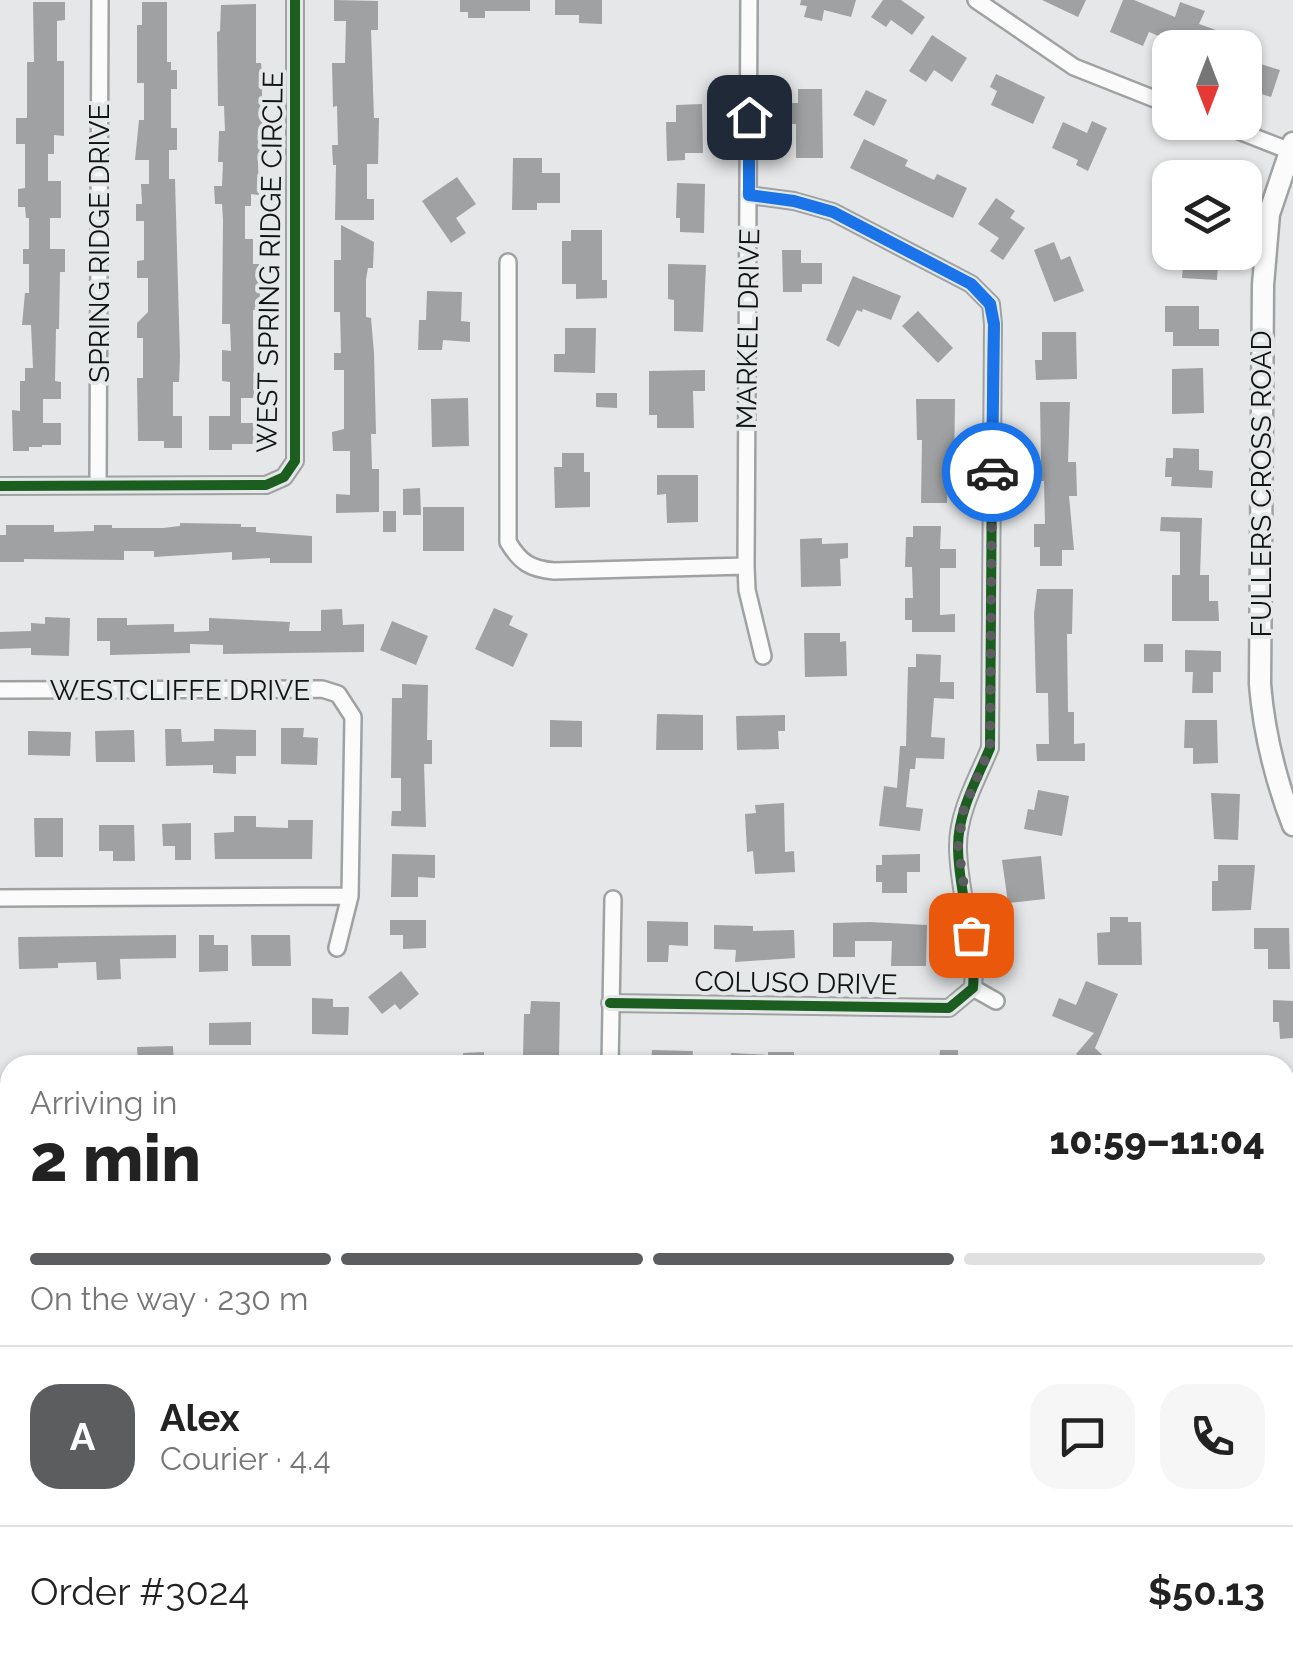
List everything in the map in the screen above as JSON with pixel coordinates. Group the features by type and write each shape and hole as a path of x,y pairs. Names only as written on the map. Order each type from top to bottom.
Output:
{"street":[{"name":"SPRING RIDGE DRIVE","path":"98,485 100,0"},
{"name":"WEST SPRING RIDGE CIRCLE","path":"0,486 266,484 284,477 294,461 295,0"},
{"name":"MARKEL DRIVE","path":"750,0 746,566 763,656"},
{"path":"976,0 1074,67 1152,98"},
{"path":"1262,137 1291,147"},
{"name":"FULLERS CROSS ROAD","path":"1291,147 1269,214 1263,284 1260,684 1264,732 1274,777 1293,825"},
{"path":"749,195 794,201 833,212 971,284 990,304 994,324 990,748 964,808 958,845 975,965 973,988 996,1001"},
{"path":"508,262 508,542 519,560 537,570 554,571 746,566"},
{"name":"WESTCLIFFE DRIVE","path":"0,690 322,689 338,694 353,717 350,896 337,948"},
{"path":"0,898 350,896"},
{"path":"610,1055 613,899"},
{"name":"COLUSO DRIVE","path":"610,1003 949,1008 973,988"}],"building":[{"path":"334,0 378,1 378,30 371,30 374,118 379,118 378,164 367,164 367,199 374,199 374,220 335,220 336,165 332,145 338,145 332,63 345,63 346,21 334,21"},
{"path":"460,0 530,0 530,11 485,11 485,18 468,18 468,12 460,12"},
{"path":"555,0 602,0 602,24 579,23 579,15 555,15"},
{"path":"801,0 856,0 851,17 824,10 822,21 804,17 807,6 800,5"},
{"path":"883,0 901,0 925,17 912,35 891,20 886,27 871,17"},
{"path":"1042,0 1086,0 1078,17"},
{"path":"1123,0 1134,0 1175,17 1180,2 1205,11 1199,24 1216,30 1152,30 1143,46 1110,32"},
{"path":"33,2 65,2 65,20 57,21 57,61 64,61 64,136 54,135 54,154 48,154 48,181 61,181 61,218 50,218 50,249 65,249 56,329 55,381 61,382 61,399 43,399 43,423 61,423 61,445 13,451 12,410 20,411 20,381 25,381 25,368 33,368 31,325 22,325 25,293 29,293 29,264 23,264 23,249 29,249 29,218 25,207 18,207 18,189 25,188 25,144 16,144 16,118 27,118 27,62 34,62"},
{"path":"142,2 167,2 167,62 171,62 171,70 177,70 177,89 171,89 171,128 177,128 177,150 169,150 169,179 175,179 180,357 179,382 173,382 173,416 182,416 182,448 164,448 164,441 138,441 137,378 143,378 143,338 137,338 137,323 148,312 148,278 137,278 137,261 144,260 144,221 136,221 136,204 142,204 141,184 149,184 149,160 135,160 139,120 144,120 144,83 137,83 137,25 142,25"},
{"path":"256,4 256,63 261,63 262,73 262,162 258,162 259,195 251,194 251,206 245,206 245,239 253,239 253,264 259,264 260,301 259,310 253,310 254,398 241,398 241,423 253,423 254,444 232,444 232,450 209,450 209,416 230,416 230,382 222,381 222,350 231,351 230,324 222,324 222,204 215,204 214,186 222,186 219,131 225,131 224,106 218,106 217,32 221,5"},
{"path":"932,35 967,58 952,82 934,70 926,82 909,71"},
{"path":"1262,64 1280,70 1271,97 1262,94"},
{"path":"996,74 1045,97 1033,124 991,105 997,91 990,87"},
{"path":"798,89 822,89 823,158 796,158 796,124 789,124 790,103 798,103"},
{"path":"866,90 887,100 874,126 853,115"},
{"path":"702,104 703,153 685,153 685,160 667,161 666,122 676,122 676,105"},
{"path":"1092,121 1107,128 1088,171 1076,165 1078,160 1052,148 1063,122 1087,133"},
{"path":"864,139 908,160 905,166 934,180 937,174 967,188 953,218 850,168"},
{"path":"513,158 542,158 542,173 560,173 560,203 537,203 537,210 512,210"},
{"path":"457,177 476,204 456,218 466,233 451,243 422,201"},
{"path":"677,183 705,184 704,233 680,232 680,218 676,218"},
{"path":"996,198 1015,211 1010,218 1025,228 1003,260 990,251 999,238 978,224"},
{"path":"341,225 374,242 373,268 368,268 366,279 366,317 371,318 374,353 376,434 371,434 372,469 379,469 379,512 336,513 336,494 350,495 350,451 333,451 332,432 344,429 344,370 334,370 334,353 341,353 340,312 334,312 334,260 341,260"},
{"path":"571,230 602,230 602,280 607,280 607,298 576,299 576,284 562,284 562,241 571,241"},
{"path":"1054,242 1061,260 1070,256 1084,291 1054,302 1034,250"},
{"path":"782,250 801,250 801,263 822,263 822,284 802,284 802,292 783,292"},
{"path":"668,264 706,265 703,332 674,331 674,300 668,299"},
{"path":"1183,270 1218,270 1217,280 1182,278"},
{"path":"853,276 901,296 891,320 857,310 839,347 826,340"},
{"path":"427,291 462,292 461,321 470,322 470,342 443,340 442,350 418,350 419,320 426,320"},
{"path":"1165,306 1199,306 1199,329 1219,329 1219,346 1173,346 1173,332 1165,332"},
{"path":"918,311 953,348 938,363 902,326"},
{"path":"565,328 596,328 595,373 554,372 554,354 565,354"},
{"path":"1042,332 1076,332 1077,379 1036,380 1035,360 1042,360"},
{"path":"1203,368 1204,413 1172,414 1172,369"},
{"path":"705,370 705,391 693,391 694,428 657,428 657,415 649,415 649,371"},
{"path":"596,393 617,393 617,408 596,407"},
{"path":"468,398 469,446 432,447 431,399"},
{"path":"916,399 955,399 954,478 948,478 947,503 921,503 922,440 917,440"},
{"path":"1040,402 1070,402 1068,462 1076,462 1077,496 1069,496 1074,550 1062,550 1062,566 1040,566 1040,547 1034,547 1034,524 1045,524 1044,481 1034,481 1034,463 1041,462"},
{"path":"1173,448 1199,449 1199,470 1213,471 1212,488 1171,486 1172,477 1165,477 1166,458 1173,458"},
{"path":"562,453 584,453 584,472 590,472 590,507 555,508 554,467 562,467"},
{"path":"657,475 698,475 698,522 667,523 666,494 657,495"},
{"path":"420,488 421,515 403,515 403,489"},
{"path":"423,507 464,507 464,551 423,551"},
{"path":"383,511 396,511 396,532 383,532"},
{"path":"1161,517 1202,518 1200,575 1209,575 1209,601 1218,601 1219,621 1172,621 1172,575 1180,575 1180,532 1160,531"},
{"path":"180,523 241,524 256,527 256,532 312,536 312,563 270,563 270,558 232,560 232,552 154,557 154,551 124,551 124,560 0,562 0,535 6,535 6,525 54,525 54,532 94,531 94,525 163,528"},
{"path":"913,526 941,526 940,549 956,549 956,568 940,568 940,615 955,614 955,632 912,632 912,620 905,620 905,598 913,598 912,567 905,567 906,537 913,537"},
{"path":"822,538 822,544 848,543 848,558 840,559 841,586 801,587 800,539"},
{"path":"1037,589 1073,589 1072,634 1067,634 1068,712 1074,712 1074,744 1085,743 1085,761 1037,761 1036,744 1049,744 1048,693 1036,693"},
{"path":"494,608 513,616 509,625 528,634 513,667 475,649"},
{"path":"342,609 343,625 364,624 364,652 223,654 223,645 190,644 190,653 110,655 110,641 97,641 97,618 127,618 127,625 174,624 174,632 209,631 209,618 290,622 289,631 321,631 321,610"},
{"path":"45,617 70,618 69,656 31,655 31,648 0,649 0,632 31,631 31,623 45,624"},
{"path":"392,621 428,636 416,665 380,650"},
{"path":"804,633 840,633 840,642 846,641 847,676 805,677"},
{"path":"1144,644 1163,644 1163,662 1144,662"},
{"path":"1185,650 1221,651 1221,672 1213,672 1213,693 1192,693 1193,672 1185,672"},
{"path":"916,654 941,655 940,682 954,682 954,699 934,698 931,737 945,738 944,759 916,758 915,769 910,769 906,807 923,809 920,831 879,826 884,786 897,788 900,746 906,746 908,667 916,667"},
{"path":"402,684 428,685 427,740 432,740 432,764 424,764 426,827 391,826 392,811 401,811 401,778 391,778 392,698 402,698"},
{"path":"657,714 703,715 703,750 656,750"},
{"path":"785,715 785,731 778,731 779,749 737,750 736,716"},
{"path":"550,720 582,721 582,747 550,747"},
{"path":"1185,720 1217,720 1218,763 1193,764 1193,748 1184,748"},
{"path":"281,728 304,728 303,737 318,738 317,765 281,764"},
{"path":"165,729 181,729 182,742 214,741 214,729 256,730 256,756 236,756 236,774 213,773 213,765 166,766"},
{"path":"134,730 135,762 96,762 95,731"},
{"path":"28,731 71,732 70,756 28,755"},
{"path":"1038,790 1069,796 1062,836 1024,829"},
{"path":"1211,793 1240,794 1238,840 1214,839"},
{"path":"784,803 785,852 794,851 795,872 755,874 753,851 747,852 745,814 756,813 755,805"},
{"path":"234,816 256,816 256,827 288,828 288,820 313,820 312,859 215,859 214,833 234,832"},
{"path":"34,818 63,818 63,857 35,857"},
{"path":"191,823 191,860 175,860 175,846 163,846 162,824"},
{"path":"99,825 134,825 135,861 113,861 113,851 99,851"},
{"path":"392,854 435,855 435,878 418,877 418,897 391,897"},
{"path":"920,854 920,872 907,872 907,893 882,893 882,882 876,882 876,865 882,865 882,855"},
{"path":"1041,856 1045,899 1008,903 1002,860"},
{"path":"1218,865 1255,865 1251,910 1212,911 1212,881 1218,881"},
{"path":"1110,917 1141,922 1142,965 1098,965 1097,933 1110,932"},
{"path":"390,920 426,920 426,948 403,949 403,935 390,935"},
{"path":"647,921 688,922 688,946 669,945 668,962 647,962"},
{"path":"833,923 927,925 926,966 891,966 892,941 855,941 855,957 833,957"},
{"path":"714,925 753,926 753,931 794,930 795,958 735,962 736,950 714,949"},
{"path":"1254,928 1289,928 1290,969 1268,969 1268,949 1254,949"},
{"path":"176,935 176,958 120,959 121,979 97,980 96,962 19,969 18,937"},
{"path":"199,935 214,935 214,945 228,945 228,971 199,972"},
{"path":"251,935 290,935 291,966 252,966"},
{"path":"401,971 419,994 400,1010 395,1004 382,1014 368,997"},
{"path":"1086,981 1118,994 1095,1048 1102,1055 1077,1055 1094,1033 1052,1016 1059,998 1076,1005"},
{"path":"312,998 333,999 333,1007 349,1007 348,1035 312,1034"},
{"path":"1273,1000 1293,1001 1293,1038 1280,1039 1279,1022 1273,1022"},
{"path":"531,1001 560,1002 559,1055 523,1055 524,1014 530,1014"},
{"path":"251,1022 251,1045 209,1045 209,1023"},
{"path":"173,1046 173,1055 137,1055 137,1047"},
{"path":"652,1050 693,1051 693,1055 652,1055"},
{"path":"940,1050 958,1050 958,1055 940,1055"},
{"path":"768,1052 794,1052 794,1055"}],"cycle path":[{"path":"0,486 266,485 284,477 295,461 295,0"},
{"path":"610,1003 949,1008 973,988 958,846 965,808 990,748 991,304 971,284 833,212 794,201 749,195"}],"way so far":[{"path":"971,935 958,845 964,808 990,748 992,472"}],"route":[{"path":"749,117 749,195 794,201 833,212 971,284 990,304 994,324 992,472"}]}
